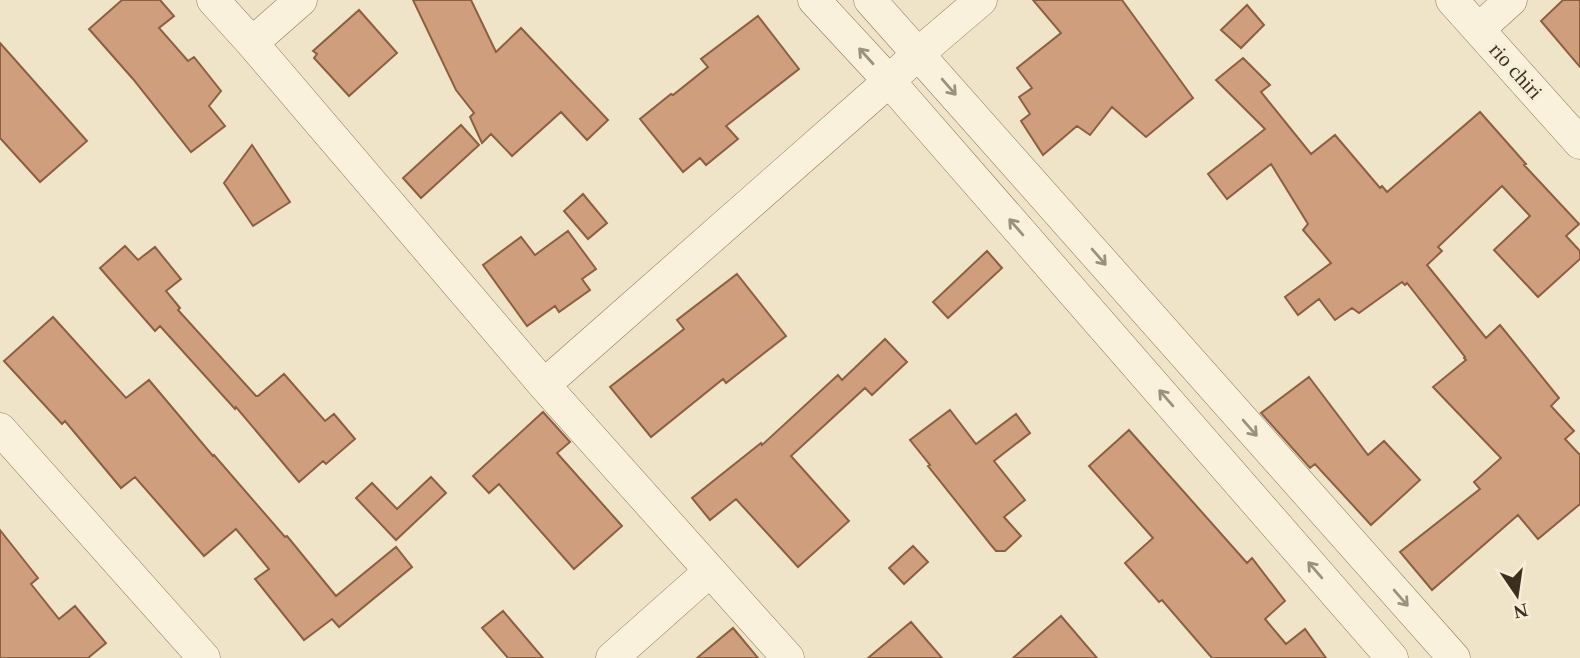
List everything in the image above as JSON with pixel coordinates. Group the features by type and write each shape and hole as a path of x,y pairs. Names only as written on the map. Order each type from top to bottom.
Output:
{"street":[{"path":"213,0 544,385 788,658"},
{"path":"252,43 301,0"},
{"path":"814,0 889,81 1392,658"},
{"path":"870,0 1454,658"},
{"path":"544,385 981,0"},
{"name":"rio chiri","path":"1452,0 1580,143"},
{"path":"1479,29 1511,0"},
{"path":"0,429 204,658"},
{"path":"612,658 710,571"}],"building":[{"path":"122,0 160,0 174,16 159,28 188,61 194,57 221,91 209,106 225,126 191,152 89,29"},
{"path":"413,0 471,0 496,52 521,28 608,120 587,140 561,112 512,156 491,134 482,143 470,117 474,113 456,90"},
{"path":"1033,0 1122,0 1193,98 1146,137 1112,107 1090,135 1077,126 1043,155 1021,121 1030,114 1019,97 1032,88 1017,68 1061,33"},
{"path":"1563,0 1580,0 1580,67 1541,21"},
{"path":"1247,5 1264,25 1241,48 1221,30"},
{"path":"359,10 397,53 349,96 314,58 317,54 313,51"},
{"path":"758,16 799,69 726,126 738,139 706,165 700,158 683,172 640,119 708,67 701,59"},
{"path":"0,43 87,141 40,182 0,138"},
{"path":"1243,58 1270,85 1261,92 1311,154 1335,135 1380,188 1382,186 1387,192 1480,112 1526,164 1524,165 1579,224 1566,236 1580,251 1580,259 1538,297 1494,250 1530,216 1502,186 1438,247 1442,251 1427,265 1486,338 1500,325 1559,398 1551,406 1574,431 1565,439 1580,455 1580,504 1538,539 1518,515 1432,590 1400,552 1480,489 1474,482 1501,458 1433,387 1466,360 1407,283 1405,285 1402,282 1359,313 1352,308 1335,320 1319,299 1298,315 1285,297 1331,263 1303,230 1308,224 1271,164 1227,199 1208,174 1265,129 1216,80"},
{"path":"461,125 479,145 421,198 403,178"},
{"path":"252,145 290,202 253,226 224,183"},
{"path":"583,194 607,223 588,239 564,211"},
{"path":"568,231 596,269 582,279 590,290 559,312 555,306 527,326 483,265 521,237 535,255"},
{"path":"125,246 138,260 155,247 181,279 166,291 180,308 178,310 256,396 284,374 325,421 334,414 355,439 326,464 323,461 299,482 236,407 235,409 160,326 155,331 100,268"},
{"path":"987,251 1002,268 948,318 933,302"},
{"path":"737,274 786,336 726,383 723,379 651,437 610,387 684,329 677,320"},
{"path":"53,317 126,398 149,380 213,456 285,537 287,536 336,596 396,547 412,567 339,627 332,619 304,640 255,579 269,569 236,529 204,556 135,477 121,488 65,421 62,424 4,361"},
{"path":"885,339 907,362 872,395 865,388 791,456 849,521 798,567 736,499 710,520 692,498 761,443 762,445 838,375 842,380"},
{"path":"1309,377 1368,455 1384,441 1420,480 1371,525 1315,464 1310,468 1261,413"},
{"path":"950,410 976,444 1016,414 1030,433 994,461 1025,500 1004,517 1021,536 1005,551 996,551 910,440"},
{"path":"543,412 570,442 557,453 622,526 574,569 499,484 489,493 473,476"},
{"path":"1129,430 1247,563 1252,558 1285,601 1265,619 1286,644 1305,629 1326,658 1212,658 1162,600 1159,602 1125,563 1153,538 1089,466"},
{"path":"431,477 446,493 396,540 356,498 372,483 397,509"},
{"path":"0,530 38,578 31,584 59,619 75,606 106,643 88,658 0,658"},
{"path":"913,546 928,562 904,584 889,568"},
{"path":"503,611 543,658 508,658 482,628"},
{"path":"1061,616 1097,658 1013,658"},
{"path":"911,622 942,658 868,658"},
{"path":"733,628 758,658 697,658"}]}
